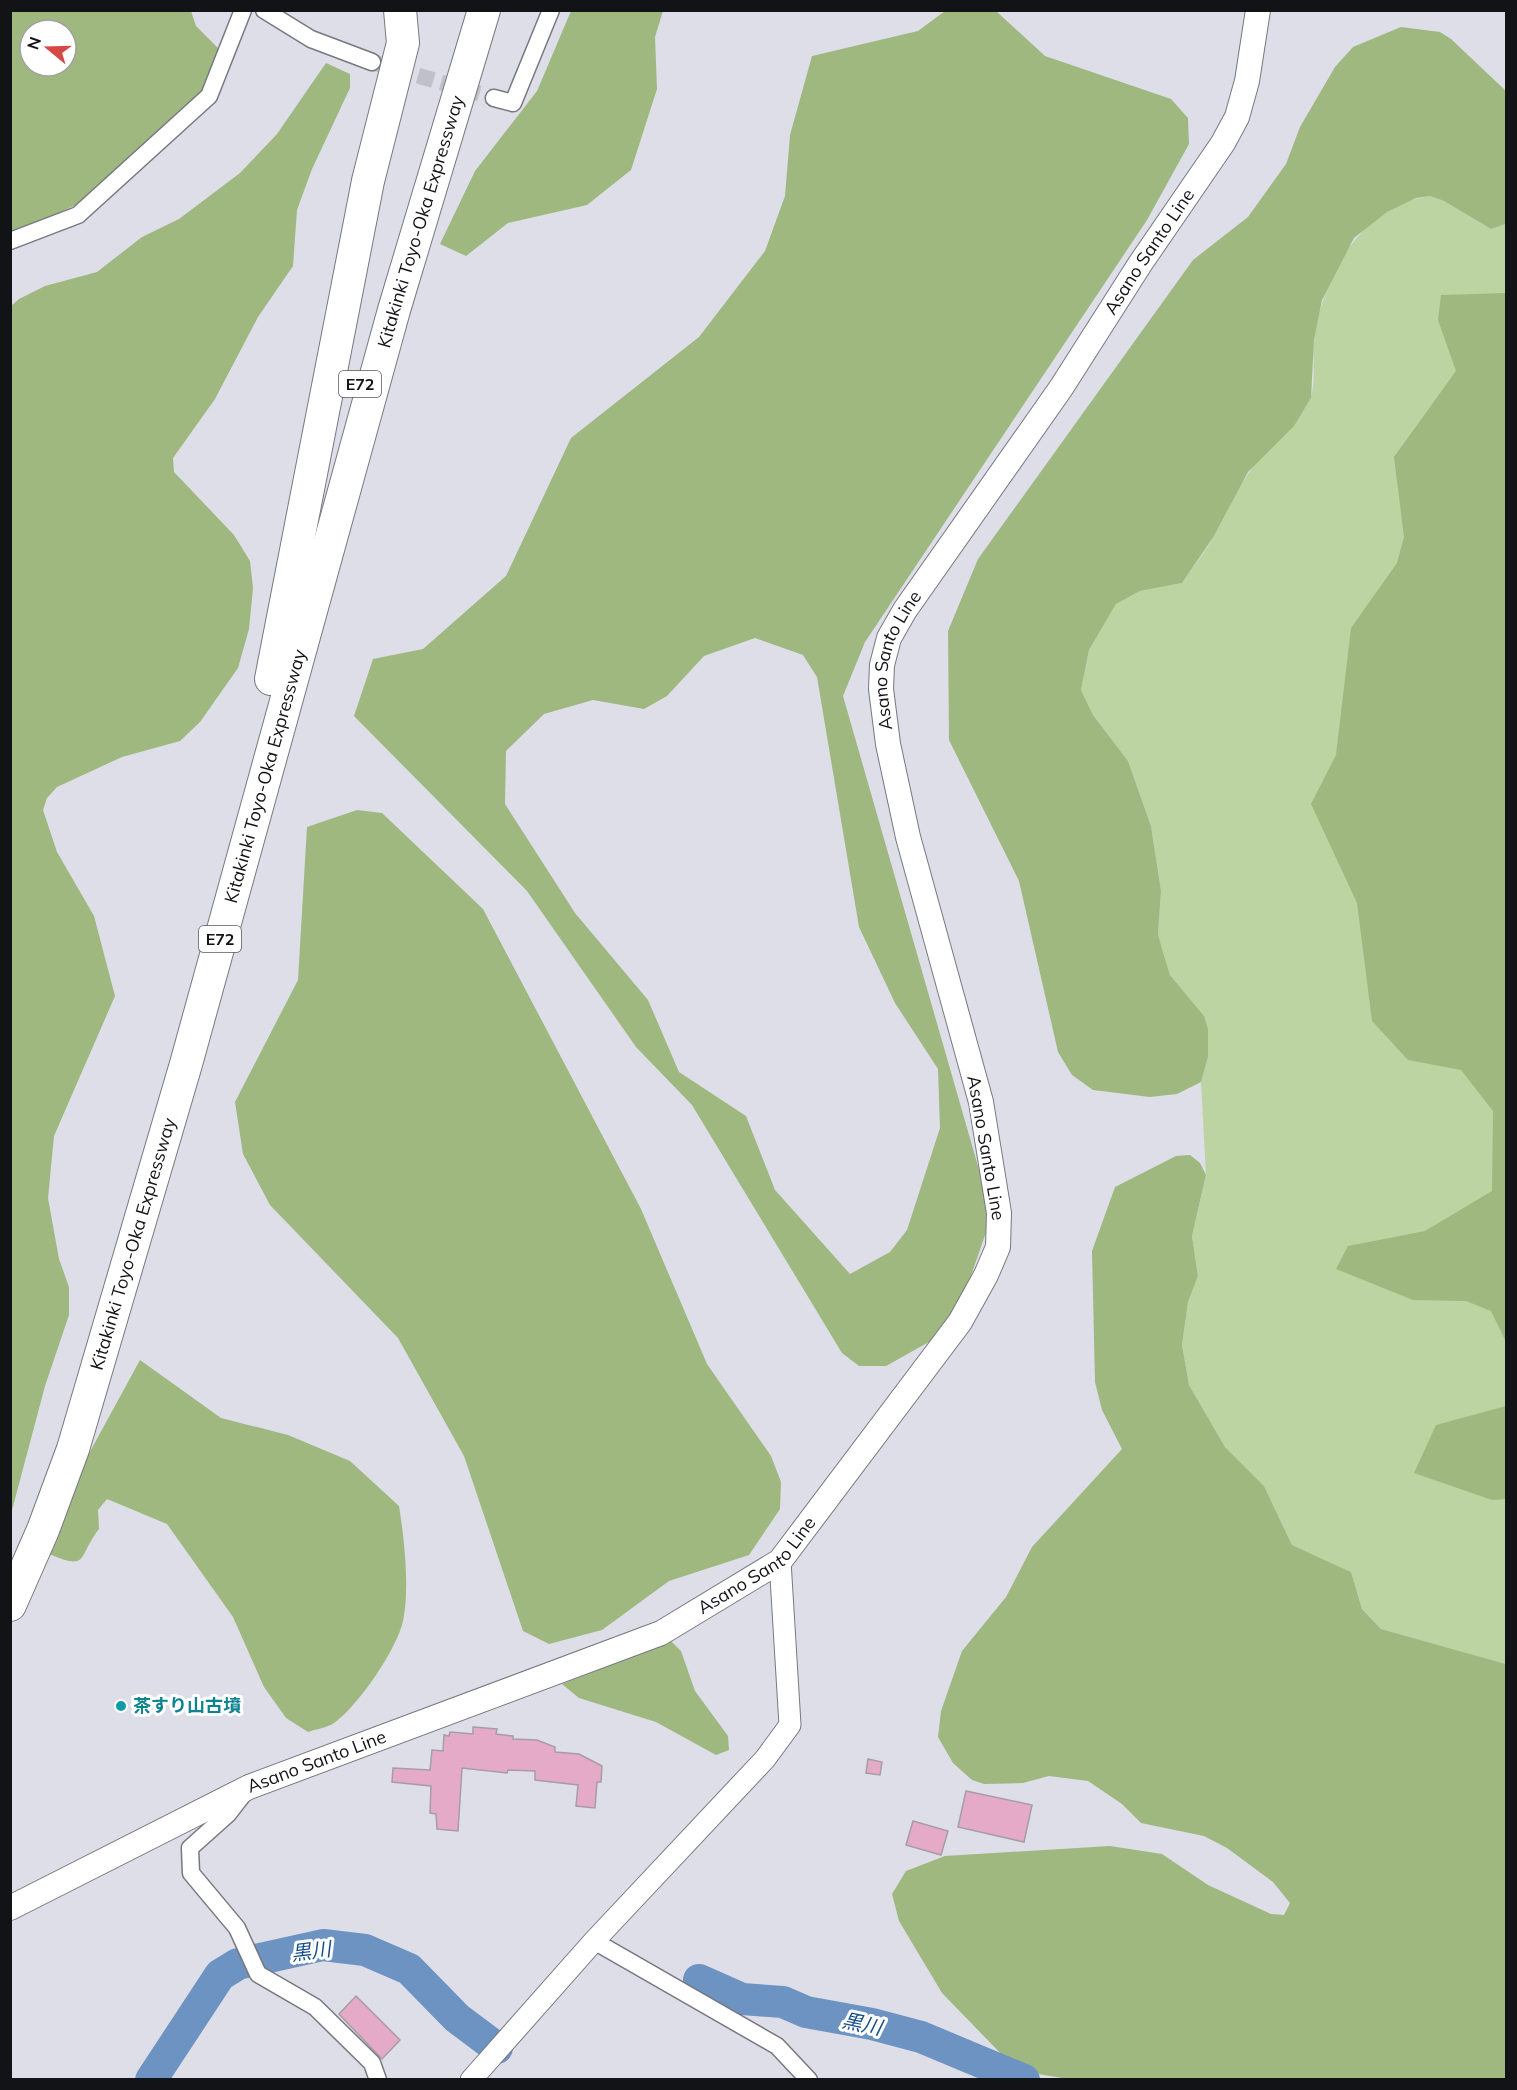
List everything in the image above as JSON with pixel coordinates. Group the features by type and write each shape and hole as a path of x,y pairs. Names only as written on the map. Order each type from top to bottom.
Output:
{"highway":[{"path":"256,759 366,192 401,50 403,32 400,10"},
{"name":"Kitakinki Toyo-Oka Expressway","path":"10,1573 173,1059 386,295 472,10"},
{"name":"Kitakinki Toyo-Oka Expressway","path":"10,1605 43,1530 73,1449 186,1064 407,265 484,10"},
{"path":"407,265 503,10"}],"main road":[{"name":"Asano Santo Line","path":"10,1908 249,1787 661,1633 780,1561 960,1322 986,1275 998,1247 1000,1233 981,1102 908,837 888,744 881,689 882,665 889,638 905,610 1061,388 1140,264 1223,143 1237,117 1247,81 1258,10"}],"street":[{"path":"10,241 78,215 209,96 243,10"},
{"path":"264,10 310,39 372,62"},
{"path":"494,98 513,103 551,10"},
{"path":"471,2079 594,1941 765,1759 790,1725 788,1653 780,1561"},
{"path":"249,1787 228,1814 190,1848 191,1873 237,1928 258,1974 315,2007 372,2063 378,2079"},
{"path":"594,1941 777,2046 809,2079"}],"green space":[{"path":"10,11 191,11 196,26 224,54 222,80 112,188 11,235"},
{"path":"571,11 663,11 655,37 657,89 631,170 587,205 508,223 466,256 440,244 475,171 537,91"},
{"path":"945,11 996,11 1045,56 1171,99 1188,118 1189,144 1147,220 865,642 843,696 992,1215 956,1319 936,1338 886,1366 859,1366 842,1353 692,1105 636,1047 527,891 354,716 373,659 423,649 506,576 571,438 699,337 765,251 785,196 790,135 812,56 918,31","holes":["755,638 803,655 817,677 859,927 895,1003 938,1069 940,1128 907,1230 890,1252 850,1274 775,1190 746,1116 679,1072 648,1000 575,913 505,804 506,751 544,714 593,700 644,709 667,696 704,656"]},
{"path":"1401,27 1440,32 1451,39 1506,91 1506,224 1491,229 1444,201 1430,196 1416,198 1387,212 1354,238 1322,300 1314,340 1311,398 1294,426 1248,472 1214,536 1182,583 1140,591 1116,604 1089,650 1081,690 1093,715 1128,761 1151,826 1161,891 1158,934 1170,975 1204,1016 1208,1029 1208,1057 1201,1082 1177,1094 1150,1097 1093,1090 1072,1075 1058,1052 1019,881 949,740 948,631 978,559 1193,260 1248,217 1286,164 1300,127 1335,67 1353,47"},
{"path":"326,63 350,74 350,88 312,169 297,210 293,266 258,317 215,399 173,458 174,472 234,535 250,561 253,588 249,629 238,668 200,722 180,741 122,757 57,787 47,798 43,810 57,852 94,916 115,996 54,1136 48,1198 59,1259 69,1287 69,1315 45,1386 11,1514 11,306 19,299 45,286 97,272 142,237 179,219 240,173 277,134"},
{"path":"1430,196 1444,201 1491,229 1506,224 1506,1664 1381,1629 1362,1609 1351,1572 1292,1545 1264,1486 1225,1447 1189,1385 1182,1345 1188,1302 1198,1276 1192,1236 1206,1175 1201,1082 1208,1057 1204,1016 1170,975 1163,952 1158,934 1161,891 1151,826 1128,761 1093,715 1081,690 1089,650 1116,604 1140,591 1182,583 1204,553 1255,464 1303,411 1313,387 1314,342 1325,293 1349,248 1365,229 1384,214 1405,202"},
{"path":"1506,293 1506,1342 1491,1311 1466,1301 1413,1300 1336,1269 1348,1246 1425,1231 1492,1191 1493,1111 1461,1070 1408,1060 1372,1021 1357,903 1311,804 1336,755 1351,628 1397,563 1404,537 1394,457 1456,371 1438,320 1441,295"},
{"path":"357,810 382,813 483,909 641,1209 707,1364 771,1456 781,1482 780,1509 749,1555 669,1581 602,1630 549,1644 523,1631 464,1456 398,1338 270,1205 243,1154 235,1102 298,980 307,827"},
{"path":"1190,1155 1200,1163 1206,1175 1192,1236 1198,1276 1188,1302 1182,1345 1189,1385 1225,1447 1264,1486 1292,1545 1351,1572 1362,1609 1381,1629 1506,1664 1506,2079 1074,2080 1032,2073 1007,2060 942,1993 899,1921 892,1894 906,1871 945,1856 1110,1846 1162,1854 1208,1885 1271,1914 1284,1915 1290,1903 1273,1882 1227,1848 1204,1836 1141,1823 1122,1804 1088,1781 1049,1776 1023,1783 984,1784 972,1780 953,1763 938,1737 941,1711 962,1651 1006,1597 1032,1547 1122,1449 1102,1410 1095,1382 1092,1251 1115,1187 1176,1156"},
{"path":"140,1360 221,1418 288,1435 350,1461 399,1506 406,1579 403,1621 385,1661 365,1691 344,1715 331,1725 308,1732 286,1718 264,1687 233,1617 167,1524 107,1499 98,1510 99,1529 81,1559 70,1561 47,1553 56,1514"},
{"path":"1506,1406 1506,1499 1492,1500 1414,1473 1436,1425"},
{"path":"671,1641 681,1651 695,1691 728,1736 729,1750 716,1755 656,1722 579,1698 562,1684"}],"building":[{"path":"473,1727 497,1729 496,1734 513,1736 513,1739 537,1740 555,1747 555,1752 579,1754 602,1766 601,1782 597,1782 595,1808 576,1806 578,1785 535,1780 535,1771 508,1770 507,1773 462,1768 458,1831 437,1829 436,1814 430,1813 431,1786 392,1782 393,1768 430,1770 432,1750 443,1751 444,1735 449,1736 450,1732 473,1734"},
{"path":"868,1759 882,1762 880,1775 866,1773"},
{"path":"966,1791 1032,1805 1024,1842 958,1827"},
{"path":"913,1821 948,1831 941,1855 906,1845"},
{"path":"356,1996 400,2040 382,2059 339,2014"}],"waterway":[{"name":"黒川","path":"151,2080 220,1975 238,1964 323,1945 365,1950 409,1969 457,2018 497,2048"},
{"name":"黒川","path":"699,1980 742,1999 783,2002 806,2012 872,2024 921,2037 1024,2080"}],"tunnel":[{"path":"372,62 494,98"}],"place":[{"name":"茶すり山古墳","path":"121,1706"}]}
